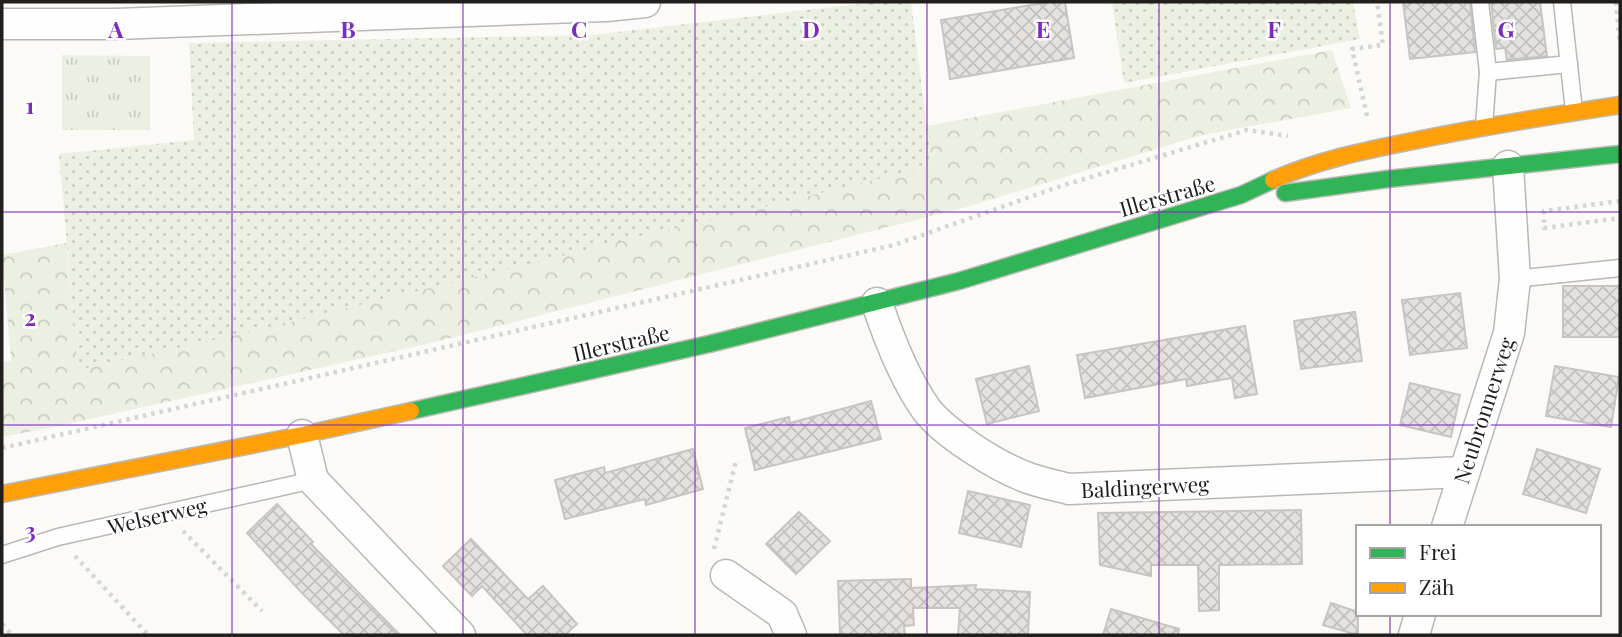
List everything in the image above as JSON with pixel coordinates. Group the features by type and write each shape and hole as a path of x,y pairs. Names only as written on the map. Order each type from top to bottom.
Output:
{"main road":[{"path":"1602,106 1620,91"},
{"name":"Illerstraße","path":"2,494 302,435 709,344 959,281 1241,195 1300,169 1374,149 1484,126 1620,105"},
{"name":"Illerstraße","path":"1241,195 1307,191 1388,179 1620,154"}],"street":[{"path":"2,24 116,24 645,2"},
{"name":"Neubronnerweg","path":"1448,525 1509,333 1515,279 1508,166"},
{"name":"Baldingerweg","path":"877,303 908,379 928,411 966,444 1022,476 1069,489 1463,472"},
{"path":"302,435 313,480 460,635"},
{"path":"726,575 782,614 791,635"},
{"path":"1414,635 1419,616"}],"lane":[{"path":"1480,2 1488,72 1484,126"},
{"path":"1562,2 1574,111"},
{"path":"1488,72 1569,64"},
{"path":"1515,279 1620,268"},
{"name":"Welserweg","path":"2,555 58,537 313,480"}],"path":[{"path":"1374,149 1352,49 1383,45 1377,2"},
{"path":"1616,2 1620,45"},
{"path":"2,448 894,245 1061,186 1247,130 1298,138"},
{"path":"1620,201 1544,211 1544,228 1620,218"},
{"path":"726,575 713,547 736,461"},
{"path":"165,513 262,611"},
{"path":"58,537 148,635"},
{"path":"2,624 12,635"}],"green space":[{"path":"875,2 911,2 932,166 244,333 78,370 59,154 194,140 189,43 591,35"},
{"path":"1112,2 1353,2 1360,39 1124,83"},
{"path":"1332,50 1351,108 1202,135 967,207 431,343 2,437 2,362 11,361 2,255 66,243 79,370 932,165 927,126"},
{"path":"62,55 150,56 150,130 62,130"}],"building":[{"path":"1049,2 1065,2 1074,58 950,79 941,20"},
{"path":"1403,2 1470,2 1475,52 1410,59"},
{"path":"1491,2 1540,2 1547,56 1507,60 1505,48 1496,49"},
{"path":"1563,286 1620,286 1620,337 1563,337"},
{"path":"1460,293 1467,348 1410,355 1402,300"},
{"path":"1355,312 1362,361 1301,369 1294,321"},
{"path":"1245,326 1257,394 1235,398 1232,378 1187,386 1186,379 1085,398 1077,355"},
{"path":"1029,366 1039,411 987,424 976,379"},
{"path":"1555,366 1619,377 1611,427 1546,416"},
{"path":"1410,383 1460,395 1451,437 1400,425"},
{"path":"871,401 881,439 755,470 745,428 789,417 790,423"},
{"path":"693,449 703,489 646,505 645,499 565,519 555,480 604,467 605,473"},
{"path":"1537,449 1600,469 1586,513 1523,494"},
{"path":"968,491 1030,505 1021,547 959,533"},
{"path":"277,504 313,542 311,544 400,635 344,635 301,592 247,533"},
{"path":"1301,510 1302,564 1219,565 1219,610 1199,611 1198,565 1151,565 1151,576 1100,565 1098,513"},
{"path":"799,512 830,541 796,574 766,544"},
{"path":"471,539 528,599 543,586 577,624 565,635 527,635 482,586 472,596 443,566"},
{"path":"911,579 911,588 976,585 975,589 1030,592 1028,635 958,635 960,608 913,608 914,625 904,626 905,635 840,635 838,581"},
{"path":"1331,603 1356,611 1358,635 1323,625"},
{"path":"1111,609 1179,629 1178,635 1103,635"}],"traffic: fast":[{"path":"1285,193 1620,154"},
{"path":"411,411 709,344 959,281 1241,195 1273,180"}],"traffic: slow":[{"path":"1273,180 1322,162 1374,149 1620,105"},
{"path":"2,494 411,411"}]}
